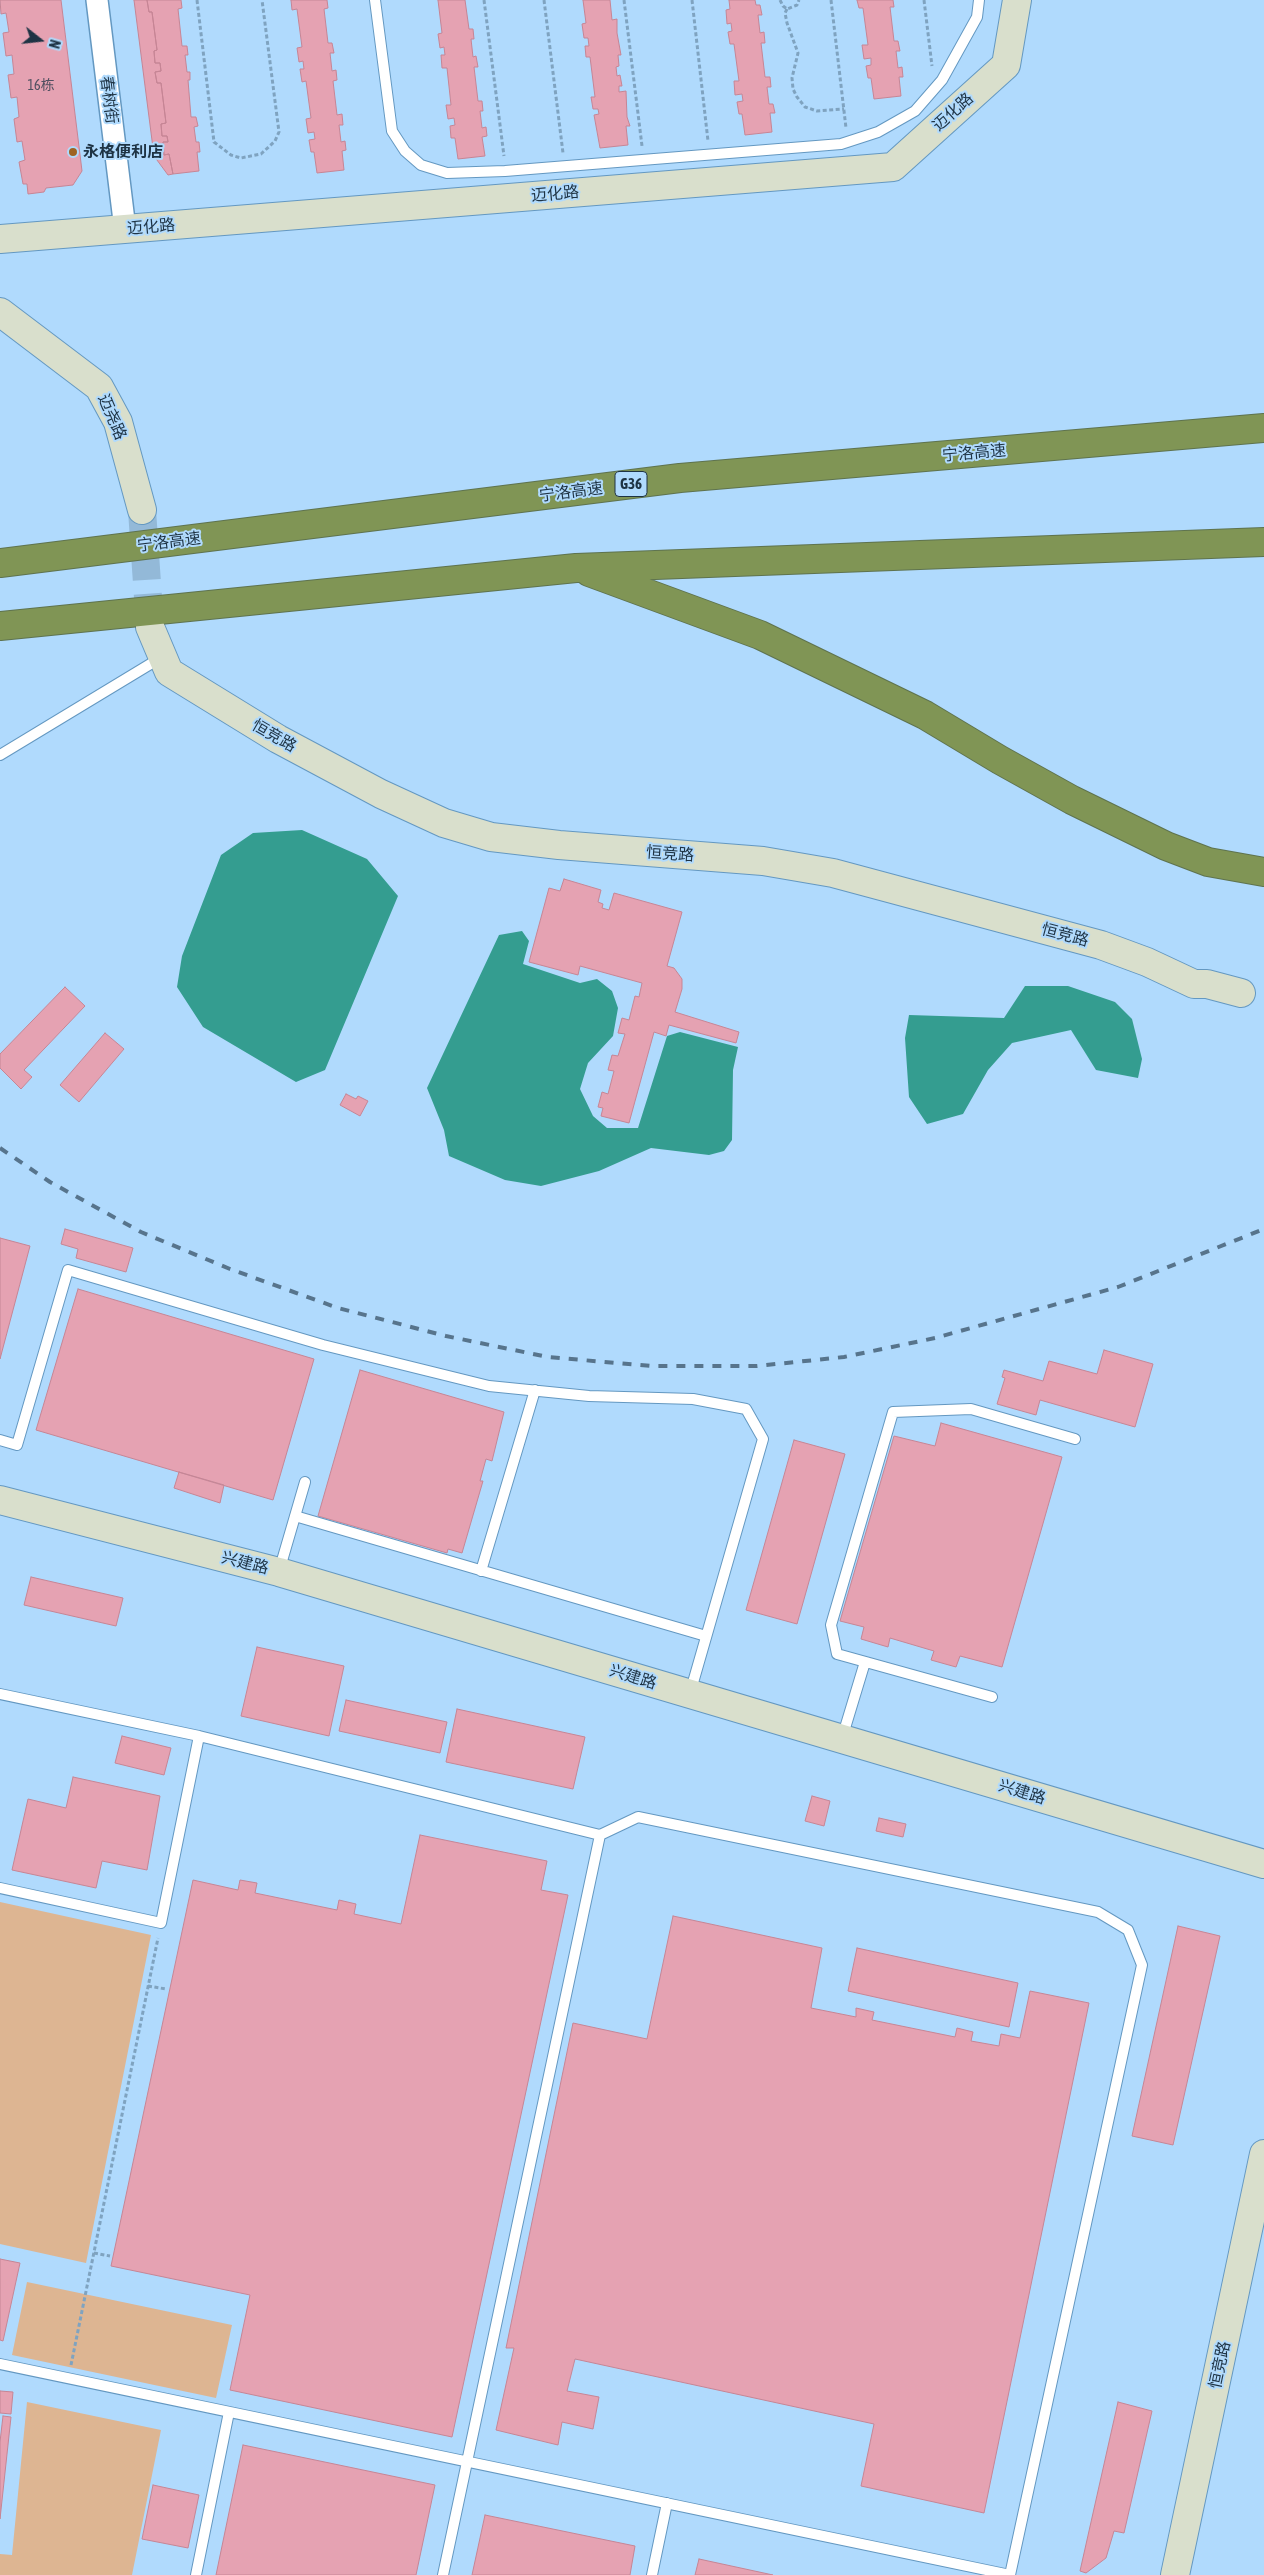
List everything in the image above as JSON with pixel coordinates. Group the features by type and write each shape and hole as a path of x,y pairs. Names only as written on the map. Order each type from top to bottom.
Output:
{"highway":[{"name":"宁洛高速","path":"0,563 680,478 1264,428"},
{"path":"0,626 576,568 1264,542"},
{"path":"576,568 760,635 925,715 1016,769 1166,846 1208,862 1264,872"}],"street":[{"name":"春树街","path":"97,0 125,229"},
{"name":"迈化路","path":"0,239 892,167 1006,65 1017,0"},
{"name":"迈尧路","path":"0,312 99,387 118,422 142,510"},
{"name":"恒竞路","path":"150,627 169,672 278,739 381,794 444,824 491,837 559,845 763,861 834,873 1101,945 1147,962 1194,984 1207,984 1242,993"},
{"name":"兴建路","path":"0,1500 279,1572 1264,1864"},
{"name":"恒竞路","path":"1175,2575 1264,2154"}],"lane":[{"path":"375,0 392,131 405,151 421,165 447,174 643,160 848,141 878,132 915,111 942,80 977,17 979,0"},
{"path":"0,755 163,657"},
{"path":"0,1440 17,1445 68,1270 332,1347 489,1386 589,1396 693,1399 746,1409 763,1439 690,1694"},
{"path":"482,1570 535,1390"},
{"path":"992,1697 837,1654 830,1625 892,1412 971,1409 1076,1439"},
{"path":"279,1572 305,1482"},
{"path":"295,1516 706,1636"},
{"path":"842,1739 865,1662"},
{"path":"0,1694 199,1736 600,1835 638,1817 1098,1912 1128,1930 1142,1965 1010,2575 0,2364"},
{"path":"0,1888 161,1923 199,1736"},
{"path":"443,2575 600,1835"},
{"path":"196,2575 229,2412"},
{"path":"652,2575 667,2503"}],"path":[{"path":"197,0 214,142 230,156 241,158 261,154 275,141 279,132 262,0"},
{"path":"484,0 506,171"},
{"path":"544,0 564,166"},
{"path":"624,0 643,160"},
{"path":"692,0 710,154"},
{"path":"780,0 787,9"},
{"path":"787,9 797,5 799,0"},
{"path":"831,0 848,141"},
{"path":"924,0 935,89"},
{"path":"787,9 786,17 798,53 792,78 793,89 797,97 805,107 817,112 844,108"},
{"path":"69,2378 161,1923"},
{"path":"148,1986 166,1989"},
{"path":"94,2252 110,2256"}],"shaded area":[{"path":"302,830 367,859 398,896 325,1070 296,1082 203,1027 177,987 182,956 221,855 253,833"},
{"path":"522,931 529,941 523,964 580,983 597,979 612,991 618,1008 613,1036 588,1063 580,1089 593,1116 607,1128 638,1128 667,1036 680,1032 738,1047 733,1070 732,1140 724,1151 709,1155 651,1148 599,1171 541,1186 505,1180 449,1156 444,1130 427,1088 499,935"},
{"path":"1025,986 1068,986 1115,1002 1132,1019 1142,1059 1138,1078 1096,1070 1071,1030 1012,1043 988,1070 963,1114 927,1124 909,1097 905,1038 909,1015 1004,1018"},
{"path":"0,1902 151,1935 86,2263 0,2244"},
{"path":"27,2282 232,2325 216,2398 12,2355"},
{"path":"27,2402 161,2430 132,2575 0,2575 0,2554 12,2555"}],"building":[{"path":"0,0 61,0 82,171 73,185 46,188 44,192 28,194 27,184 23,184 19,162 25,160 22,141 17,142 14,119 19,117 17,97 11,98 8,75 14,74 12,55 6,56 3,33 9,32 6,13 1,14"},
{"path":"134,0 147,0 149,12 152,12 157,50 154,51 155,63 160,63 161,71 155,72 157,83 161,83 166,123 161,124 162,136 167,136 168,142 163,142 164,155 169,154 173,174 168,175 154,156"},
{"path":"147,0 181,0 182,8 178,9 182,46 187,46 188,55 185,55 187,72 190,72 190,80 188,80 191,117 196,117 198,126 194,127 196,142 199,142 200,152 197,152 199,171 173,174 169,154 164,155 163,142 168,142 167,136 162,136 161,124 166,123 161,83 157,83 155,72 161,71 160,63 155,63 154,51 157,50 152,12 149,12"},
{"path":"291,0 327,0 328,8 324,9 328,43 332,43 334,53 330,53 332,71 336,70 337,80 333,81 337,115 342,114 343,125 339,125 341,142 345,141 346,150 342,151 344,170 317,173 314,152 311,152 309,140 315,139 314,132 308,133 306,119 311,118 306,81 302,82 300,69 304,69 303,61 299,62 297,48 302,47 297,9 292,10"},
{"path":"438,0 465,0 469,29 473,29 474,39 471,39 473,57 476,56 478,67 474,67 478,101 482,101 483,111 480,111 482,128 486,127 487,136 482,137 485,156 458,159 455,138 451,138 450,126 455,125 454,118 448,119 446,105 451,105 447,68 442,68 441,55 445,55 444,47 440,48 438,34 442,33"},
{"path":"583,0 610,0 612,20 617,19 617,33 621,55 618,55 619,66 616,67 617,76 620,75 622,86 619,86 619,92 626,91 627,117 630,126 626,126 628,145 600,148 594,115 599,114 598,109 593,109 591,97 595,97 590,57 586,57 585,46 589,46 588,38 584,38 582,24 586,23"},
{"path":"729,0 755,0 756,5 760,5 762,15 758,15 760,33 764,32 765,43 761,43 765,77 770,77 771,87 767,87 769,104 773,104 775,113 770,113 772,132 745,135 742,114 739,114 737,102 743,101 742,94 735,95 734,81 739,81 734,44 730,44 728,32 732,31 731,23 727,24 726,10 730,9"},
{"path":"857,0 893,0 894,7 890,7 894,41 898,41 900,51 896,51 898,68 902,67 903,77 899,77 901,96 874,99 871,78 868,78 866,66 871,65 871,58 864,59 862,45 868,45 863,8 859,8"},
{"path":"564,879 601,890 598,902 603,904 602,908 609,910 614,893 682,912 667,966 674,968 682,979 682,989 675,1012 739,1032 736,1043 669,1025 666,1036 654,1032 629,1123 601,1116 603,1108 598,1107 602,1092 608,1094 614,1071 608,1070 612,1055 618,1056 625,1034 618,1033 622,1018 629,1020 635,996 639,997 642,983 580,966 578,975 529,962 549,888 560,891"},
{"path":"65,987 85,1006 24,1070 32,1077 21,1089 0,1068 0,1054"},
{"path":"105,1033 124,1049 79,1102 60,1085"},
{"path":"346,1094 356,1099 358,1096 368,1101 360,1116 340,1105"},
{"path":"65,1229 133,1248 126,1272 76,1258 78,1249 61,1244"},
{"path":"0,1238 30,1246 0,1359"},
{"path":"78,1289 314,1359 273,1500 36,1430"},
{"path":"1104,1350 1153,1364 1135,1427 1040,1400 1036,1415 997,1404 1005,1378 1002,1377 1004,1370 1043,1381 1049,1361 1097,1374"},
{"path":"360,1370 504,1412 492,1461 486,1459 480,1481 483,1481 462,1553 448,1549 447,1553 318,1516"},
{"path":"941,1423 1062,1457 1002,1667 960,1656 956,1667 931,1660 934,1651 890,1638 888,1647 861,1639 864,1627 840,1621 894,1436 935,1446"},
{"path":"794,1440 845,1454 797,1624 746,1610"},
{"path":"179,1472 224,1485 220,1503 174,1488"},
{"path":"31,1577 123,1598 116,1626 24,1605"},
{"path":"257,1647 344,1666 329,1736 241,1716"},
{"path":"346,1700 447,1722 440,1753 339,1731"},
{"path":"457,1709 585,1737 573,1789 446,1762"},
{"path":"122,1736 171,1748 164,1775 115,1763"},
{"path":"73,1777 160,1796 147,1870 102,1861 96,1888 12,1870 28,1799 66,1808"},
{"path":"812,1796 830,1801 824,1826 805,1821"},
{"path":"879,1818 906,1824 903,1837 876,1831"},
{"path":"420,1835 547,1861 541,1890 568,1895 452,2437 230,2390 250,2295 111,2266 193,1880 238,1890 240,1880 257,1883 255,1893 337,1910 339,1900 356,1904 354,1914 401,1924"},
{"path":"673,1916 822,1948 811,2008 856,2017 856,2008 874,2012 872,2020 955,2037 957,2028 973,2032 971,2041 999,2046 1001,2034 1020,2038 1030,1991 1089,2003 984,2513 861,2486 874,2424 575,2359 567,2391 599,2397 593,2429 562,2422 558,2445 496,2430 514,2348 506,2348 573,2023 647,2039"},
{"path":"1178,1926 1220,1936 1173,2145 1132,2136"},
{"path":"857,1948 1018,1983 1009,2027 848,1991"},
{"path":"0,2259 20,2263 3,2341 0,2340"},
{"path":"0,2391 13,2392 11,2414 0,2413"},
{"path":"1118,2402 1152,2411 1124,2533 1114,2531 1106,2558 1086,2573 1080,2571"},
{"path":"3,2416 11,2417 0,2519 0,2442"},
{"path":"243,2445 435,2485 416,2575 216,2575"},
{"path":"153,2485 199,2495 188,2548 142,2539"},
{"path":"485,2515 635,2546 630,2575 472,2575"},
{"path":"699,2559 773,2575 695,2575"}],"tunnel":[{"path":"142,510 150,627"}],"railway":[{"path":"0,1148 50,1182 141,1232 230,1269 338,1308 446,1336 548,1357 651,1366 757,1366 844,1357 935,1338 1118,1287 1264,1229"}],"place":[{"name":"永格便利店","path":"73,152"}]}
